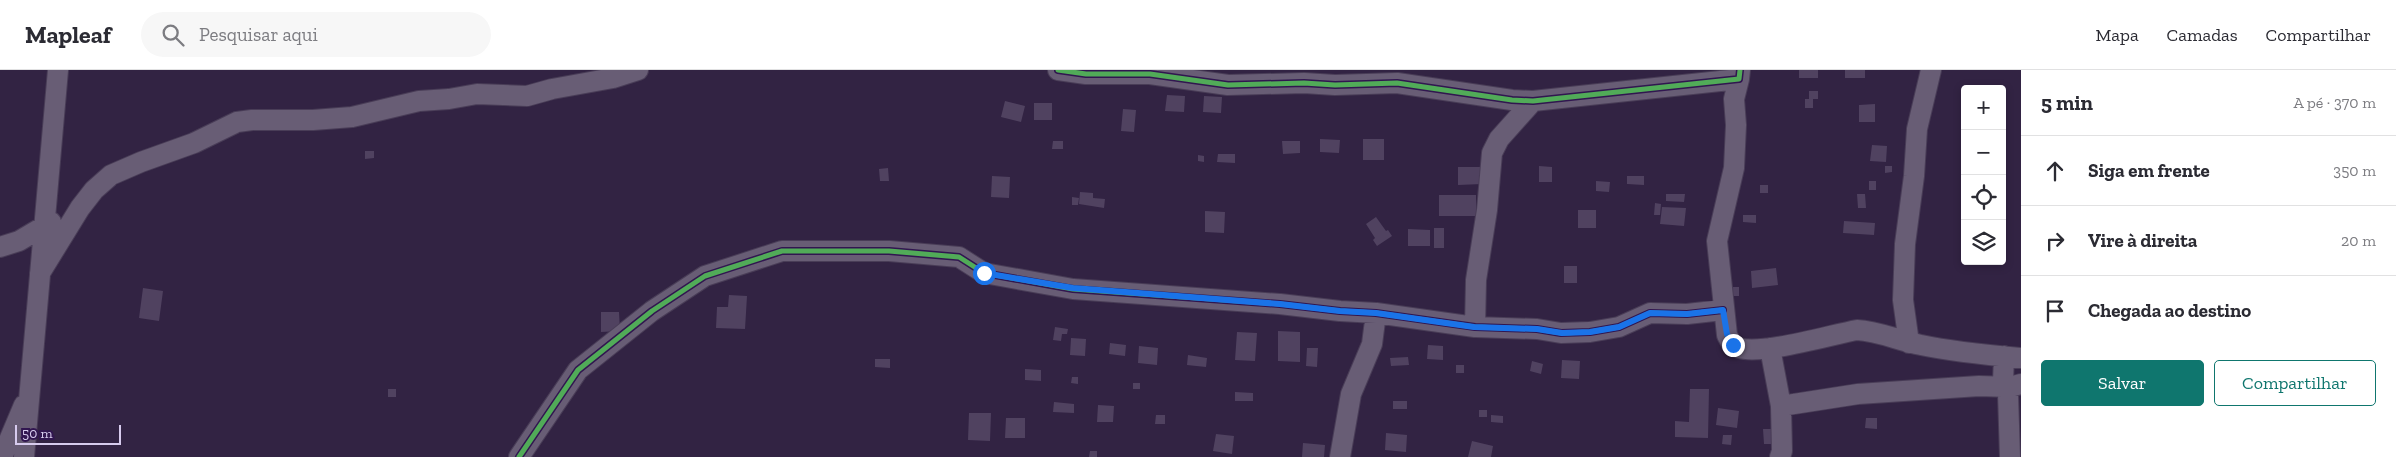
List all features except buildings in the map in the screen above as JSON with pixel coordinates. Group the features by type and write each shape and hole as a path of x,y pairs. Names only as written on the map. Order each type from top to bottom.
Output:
{"street":[{"path":"24,457 58,70"},
{"path":"40,273 80,208 94,190 111,175 194,143 237,122 352,117 419,101 450,99 478,94 527,96 552,89 613,78 638,70"},
{"path":"1058,70 1086,74 1150,74 1228,85 1304,83 1335,86 1397,83 1512,100 1533,101 1740,75 1734,99 1736,125 1734,168 1717,241 1723,310 1727,334 1733,345 1741,349 1770,348 1857,330 1871,330 1909,343 1942,350 2012,357 2002,382 2013,386"},
{"path":"1407,70 1409,75 1427,86"},
{"path":"1909,343 1903,300 1905,244 1914,176 1917,129 1931,70"},
{"path":"1474,327 1476,280 1488,210 1492,153 1499,138 1533,101"},
{"path":"0,247 26,238 44,226 80,208"},
{"path":"26,238 42,253"},
{"path":"520,457 578,370 652,311 705,276 782,251 890,251 960,257 984,273 1073,288 1376,313 1474,327 1590,332 1619,327 1650,313 1687,314 1723,310"},
{"path":"1340,457 1351,394 1372,344 1376,313"},
{"path":"1770,348 1780,406 1782,451 1780,457"},
{"path":"1780,406 1858,394 1979,386 2013,386"},
{"path":"2010,457 2008,394 2013,386"},
{"path":"2,457 30,394"}],"cycle path":[{"path":"1058,70 1086,74 1150,74 1228,85 1397,83 1512,100 1533,101 1739,79 1740,70"},
{"path":"519,457 578,370 652,311 705,276 782,251 889,251 959,257 984,273 1073,289 1280,304 1376,313 1475,327 1537,329 1561,333 1590,332 1619,327 1650,313 1687,314 1723,310"}],"route":[{"path":"984,273 1026,282 1073,288 1230,302 1280,304 1376,313 1474,327 1537,329 1562,333 1590,332 1619,327 1650,313 1687,314 1723,310 1727,334 1733,345"}]}
